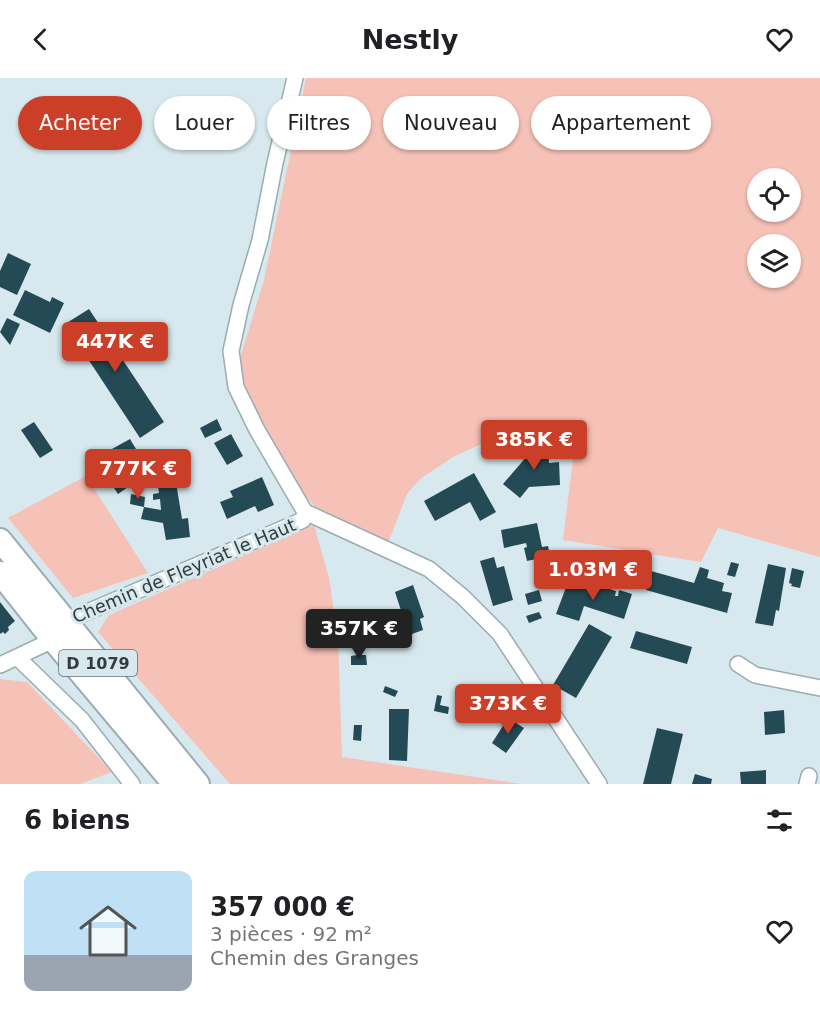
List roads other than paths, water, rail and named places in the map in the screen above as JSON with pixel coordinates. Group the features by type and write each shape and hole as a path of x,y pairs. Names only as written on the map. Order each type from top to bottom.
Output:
{"main road":[{"name":"D 1079","path":"0,540 59,631 174,784"},
{"name":"D 1079","path":"0,573 59,631 198,784"}],"street":[{"name":"Chemin de Fleyriat le Haut","path":"59,631 303,520 305,512 257,430 236,387 231,351 241,304 260,240 274,163 295,78"},
{"path":"305,512 429,569 463,597 500,634 599,784"},
{"path":"0,665 18,658 59,631"},
{"path":"18,658 82,720 132,784"},
{"path":"738,664 755,675 820,688"}]}
